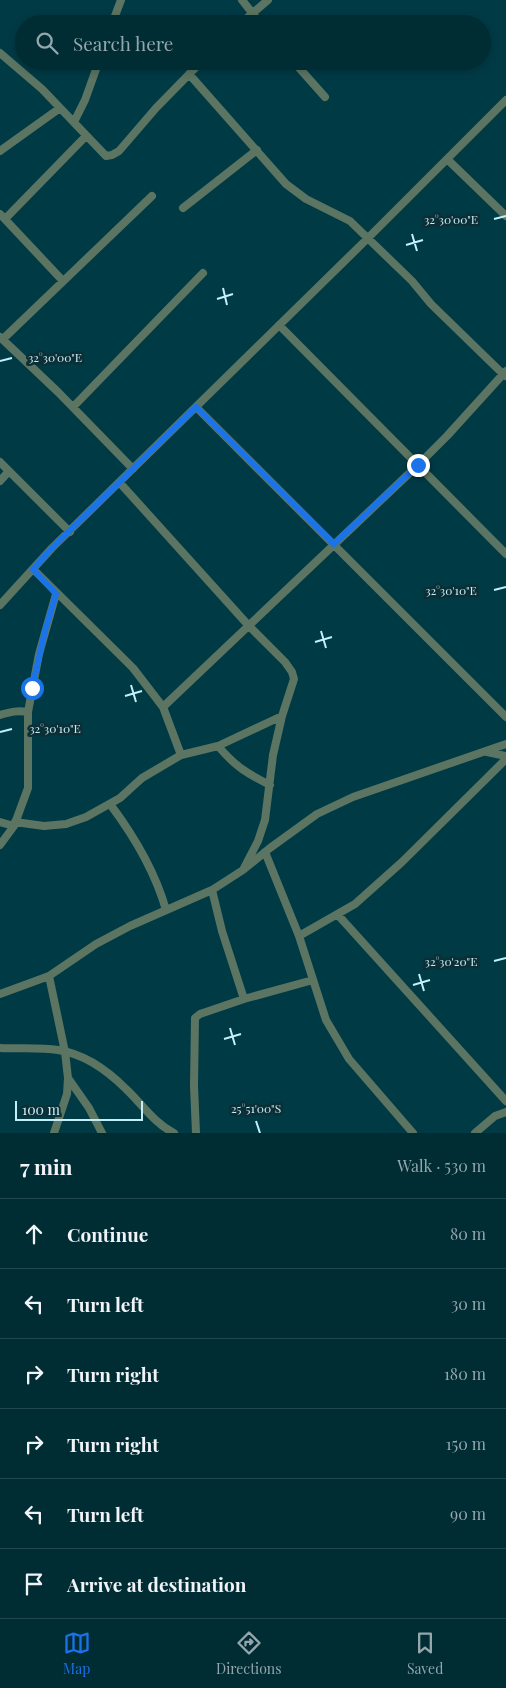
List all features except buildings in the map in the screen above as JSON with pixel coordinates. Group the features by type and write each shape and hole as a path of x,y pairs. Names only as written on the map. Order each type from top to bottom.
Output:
{"street":[{"path":"115,15 121,0"},
{"path":"242,0 251,13 268,0"},
{"path":"0,52 15,66"},
{"path":"19,70 60,108 106,156 120,151 156,108 194,70"},
{"path":"74,122 97,70"},
{"path":"301,70 325,97"},
{"path":"163,707 418,465 505,374 430,304 412,281 350,221 306,199 286,184 190,74"},
{"path":"0,605 33,569 133,469 506,100"},
{"path":"0,151 60,108"},
{"path":"63,281 3,217 86,136"},
{"path":"183,208 256,150"},
{"path":"447,160 506,216"},
{"path":"133,469 73,407 1,338 152,196"},
{"path":"73,407 203,273"},
{"path":"279,326 506,554"},
{"path":"196,407 506,717"},
{"path":"0,462 70,532"},
{"path":"0,480 9,471"},
{"path":"120,483 249,626 285,662 292,672 294,679 282,716 270,773 265,820 258,841 244,870"},
{"path":"33,569 56,594 133,668 163,707 181,755"},
{"path":"0,846 14,824 28,788 28,712 39,654 56,594"},
{"path":"0,715 11,712 28,712"},
{"path":"0,822 44,826 66,824 86,817 120,798 142,778 181,755 218,746 282,716"},
{"path":"0,994 49,976 96,944 212,890 244,870 266,851 317,814 353,797 506,744"},
{"path":"218,746 238,767 270,785"},
{"path":"299,936 355,904 402,862 506,758 487,752"},
{"path":"110,804 140,848 163,898 166,910"},
{"path":"258,841 266,851 299,936 326,1020 349,1059 413,1133"},
{"path":"212,890 222,931 244,999"},
{"path":"338,915 506,1101"},
{"path":"49,976 65,1052 68,1078 67,1094 54,1133"},
{"path":"196,1133 194,1086 195,1018 200,1014 244,999 313,980"},
{"path":"0,1048 58,1050 89,1060 126,1088 148,1114 174,1133"},
{"path":"68,1078 89,1108 102,1133"},
{"path":"475,1133 495,1116 506,1112"}],"route":[{"path":"32,688 39,654 56,594 33,569 52,548 196,407 334,544 418,465"}]}
